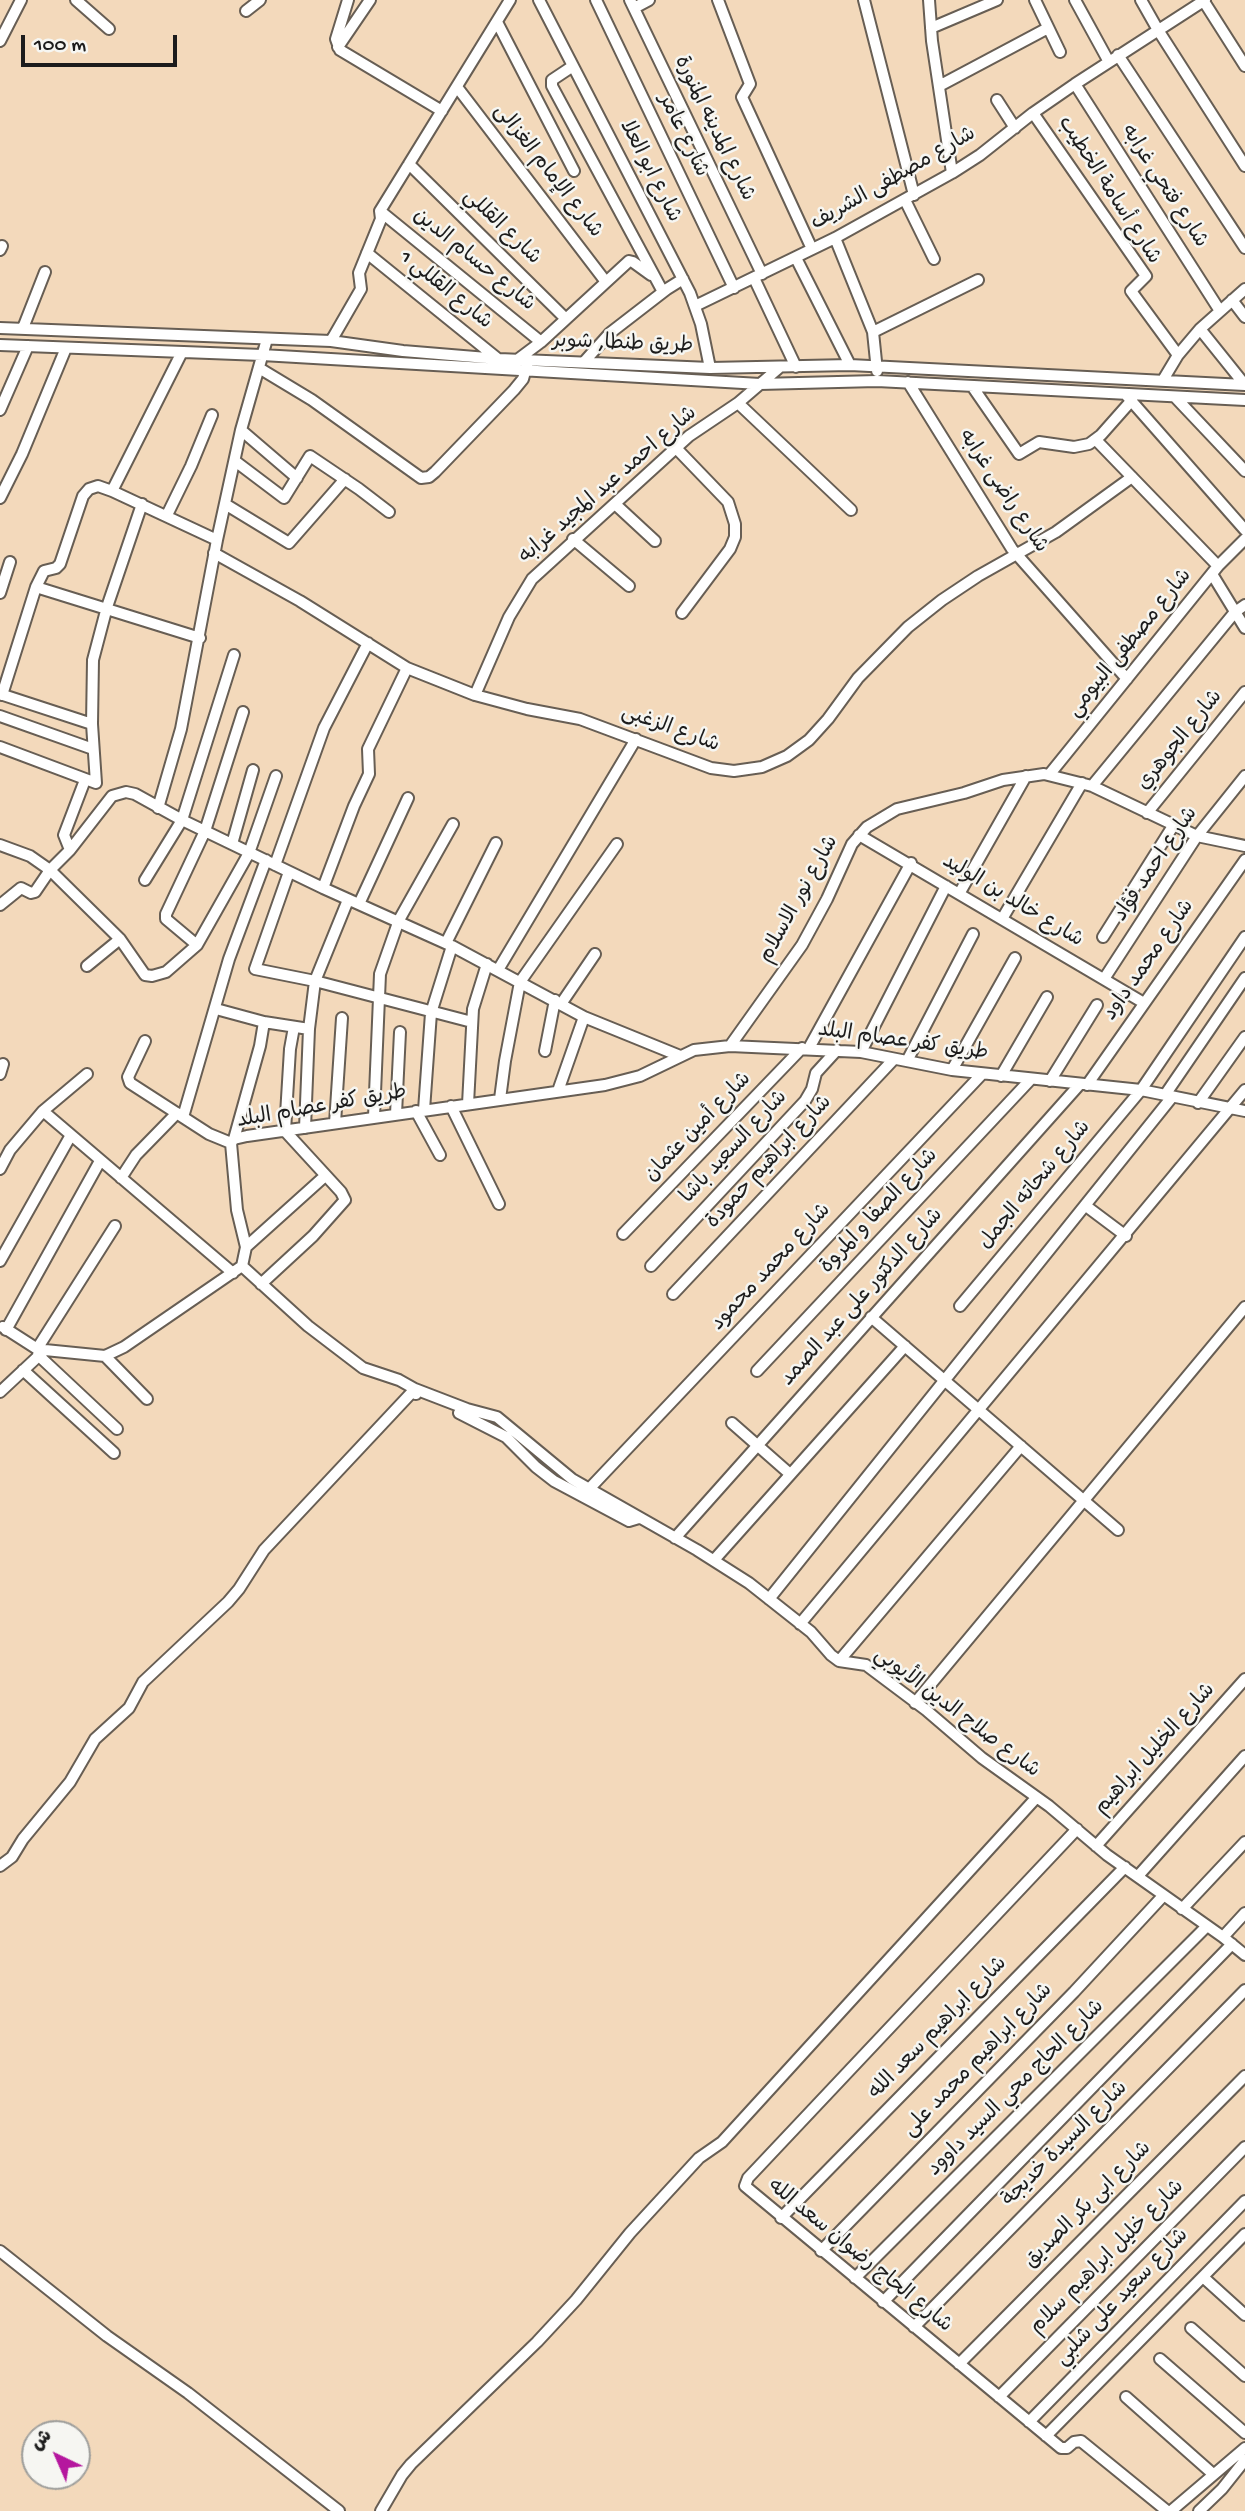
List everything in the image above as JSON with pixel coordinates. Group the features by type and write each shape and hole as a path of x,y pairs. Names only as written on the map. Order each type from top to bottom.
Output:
{"street":[{"path":"0,41 21,0"},
{"path":"76,0 108,29"},
{"path":"246,10 259,0"},
{"path":"348,0 337,32 338,47 442,111"},
{"path":"338,47 370,0"},
{"path":"331,341 361,289 359,273 381,219 380,211 510,0"},
{"name":"شارع ابو العلا","path":"539,0 683,279 695,306 710,368"},
{"name":"شارع عامر","path":"596,0 734,288"},
{"path":"632,4 649,0"},
{"path":"718,0 750,83 742,97 812,249"},
{"path":"863,0 910,198 934,259"},
{"path":"929,0 952,173"},
{"path":"931,28 997,0"},
{"path":"1035,0 1060,52"},
{"path":"1075,0 1245,248"},
{"path":"1141,0 1245,166"},
{"path":"1204,0 1245,66"},
{"name":"شارع مصطفى الشريف","path":"695,306 835,239 952,173 1075,84 1204,0"},
{"name":"شارع المدينه المنورة","path":"632,4 758,276 796,367"},
{"path":"497,22 574,171"},
{"path":"939,86 1048,28"},
{"path":"573,66 551,80 552,86 663,292"},
{"name":"شارع فتحي غرابه","path":"1075,84 1220,311"},
{"name":"شارع الإمام الغزالى","path":"457,87 606,282"},
{"path":"997,100 1015,128"},
{"name":"شارع أسامة الخطيب","path":"1034,113 1146,276 1131,291 1178,355"},
{"name":"شارع القللي","path":"409,164 566,319"},
{"name":"شارع حسام الدين","path":"380,211 541,342"},
{"path":"835,239 873,332 877,381"},
{"name":"شارع القللي 1","path":"368,253 499,359"},
{"path":"796,258 850,366"},
{"path":"259,368 306,396 421,478 429,477 519,385 524,364 541,342 606,282 631,261 655,277"},
{"path":"23,328 45,272"},
{"path":"584,362 610,333 683,279"},
{"path":"873,332 978,281"},
{"path":"1163,380 1178,355 1200,329 1245,289"},
{"path":"1232,300 1245,317"},
{"name":"طريق طنطا, شوبر","path":"0,328 331,341 524,364 584,362 710,368 850,366 1245,385"},
{"path":"1200,329 1245,385"},
{"path":"158,808 181,729 214,553 242,430 267,340"},
{"name":"طريق طنطا, شوبر","path":"0,345 524,364 760,384 908,382 1245,400"},
{"path":"0,410 29,346"},
{"path":"0,498 22,454 66,348"},
{"path":"112,491 182,352"},
{"name":"شارع احمد عبد المجيد غرابه","path":"475,695 509,617 532,579 676,447 738,403 780,367"},
{"path":"972,386 1019,454 1039,442 1074,447 1096,440 1132,396 1139,379"},
{"name":"شارع راضى غرابه","path":"908,382 1016,554 1127,679"},
{"path":"1132,396 1245,530"},
{"path":"1175,397 1245,471"},
{"path":"738,403 851,510"},
{"path":"167,515 212,415"},
{"path":"242,430 297,478"},
{"path":"1096,440 1215,570 1240,609 1245,628"},
{"path":"676,447 728,502 735,524 735,537 730,549 682,613"},
{"path":"235,461 284,498 310,456 389,512"},
{"name":"شارع الزغبى","path":"214,553 407,668 475,695 580,719 710,768 734,771 762,766 787,756 809,740 858,678 908,627 969,582 1056,532 1132,477"},
{"path":"225,504 289,543 345,479"},
{"path":"92,724 1,694 36,587 44,571 60,564 85,491 97,486 112,491 217,540"},
{"path":"0,747 85,780 95,783 97,781 92,724 93,660 107,607 142,504"},
{"path":"615,504 655,541"},
{"path":"573,539 629,586"},
{"name":"شارع مصطفى البيومي","path":"1049,775 1215,570 1245,539"},
{"path":"0,593 10,562"},
{"path":"36,587 200,638"},
{"path":"1002,919 1087,785 1240,609"},
{"path":"121,1178 136,1155 180,1115 216,1009 229,959 324,728 368,643"},
{"path":"145,880 182,820 234,655"},
{"path":"323,888 369,774 368,750 407,668"},
{"name":"شارع الجوهري","path":"1147,813 1245,692"},
{"path":"197,945 165,918 205,831 243,712"},
{"path":"0,716 93,749"},
{"path":"498,970 636,739"},
{"path":"232,844 253,770"},
{"name":"شارع نور الاسلام","path":"730,1045 802,945 827,899 847,851 859,835 881,817 897,809 964,793 1003,780 1049,775 1087,785 1197,836 1245,846"},
{"path":"0,845 30,856 50,870 120,939 145,975 152,976 166,972 197,945 249,853 276,776"},
{"path":"959,894 1026,776"},
{"name":"شارع احمد فؤاد","path":"1104,979 1197,836 1245,776"},
{"path":"70,850 64,835 85,780"},
{"path":"0,905 21,888 35,892 112,796 126,792 135,794 182,820 348,900 399,920 584,1017 680,1056"},
{"path":"359,904 408,797"},
{"path":"374,1117 380,974 399,920 453,824"},
{"path":"1102,937 1173,826"},
{"name":"شارع خالد بن الوليد","path":"859,835 911,863 1144,1003"},
{"path":"440,1155 420,1111 431,1013 449,945 496,843"},
{"path":"500,1099 520,982 617,844"},
{"name":"شارع محمد داود","path":"1084,1084 1245,860"},
{"name":"شارع أمين عثمان","path":"623,1234 806,1048 911,863"},
{"path":"289,872 255,969 315,981 472,1022"},
{"path":"861,1052 946,886"},
{"path":"305,1128 309,1029 315,981 348,900"},
{"path":"907,1062 973,934"},
{"name":"شارع شحاته الجمل","path":"960,1307 1141,1090 1245,937"},
{"path":"87,966 120,939"},
{"path":"545,1051 558,1002 595,954"},
{"path":"952,1070 1015,958"},
{"path":"468,1104 473,1009 486,964"},
{"path":"769,1599 1086,1206 1169,1096 1245,978"},
{"path":"1001,1076 1047,997"},
{"path":"1050,1081 1097,1005"},
{"path":"216,1009 264,1022 309,1029"},
{"path":"558,1091 584,1017"},
{"path":"335,1123 342,1018"},
{"path":"246,1247 237,1210 233,1141 260,1046 264,1022"},
{"path":"261,1284 344,1204 345,1197 285,1131 294,1027"},
{"path":"396,1114 400,1032"},
{"path":"1198,1103 1245,1037"},
{"path":"145,1041 128,1080 133,1086 209,1135 233,1141"},
{"name":"طريق كفر عصام البلد","path":"233,1141 335,1123 623,1081 706,1047 730,1045 861,1052 952,1070 1141,1090 1245,1111"},
{"name":"شارع السعيد باشا","path":"651,1266 805,1101 812,1089 816,1073 836,1050"},
{"name":"شارع ابراهيم حمودة","path":"673,1294 894,1059"},
{"path":"0,1170 10,1150 43,1111 87,1074"},
{"name":"شارع محمد محمود","path":"590,1489 982,1074"},
{"name":"شارع الصفا و المروة","path":"757,1371 1031,1079"},
{"name":"شارع الدكتور على عبد الصمد","path":"675,1538 1084,1084"},
{"path":"800,1624 1245,1090"},
{"path":"451,1106 499,1204"},
{"name":"شارع صلاح الدين الأيوبي","path":"43,1111 121,1178 237,1270 261,1284 308,1326 363,1368 467,1409 497,1417 562,1472 714,1560 800,1624 839,1661 866,1665 1096,1846 1245,1955"},
{"path":"0,1261 71,1135"},
{"path":"0,1141 10,1150"},
{"path":"100,1161 3,1328 39,1352 117,1429"},
{"path":"39,1352 51,1350 72,1355 105,1356 124,1347 237,1270 246,1247 326,1176"},
{"path":"1086,1206 1126,1236"},
{"path":"0,1392 39,1352 116,1226"},
{"path":"915,1703 1245,1307"},
{"path":"872,1317 1118,1530"},
{"path":"714,1560 905,1346"},
{"path":"105,1356 146,1399"},
{"path":"23,1370 114,1453"},
{"path":"0,1866 12,1857 23,1839 70,1782 95,1739 130,1708 143,1682 228,1602 239,1590 264,1550 415,1389"},
{"name":"شارع صلاح الدين الأيوبي","path":"415,1389 416,1394 498,1431 554,1481 629,1521 639,1518"},
{"path":"732,1423 790,1474"},
{"path":"839,1661 1021,1446"},
{"name":"شارع الخليل ابراهيم","path":"1096,1846 1245,1679"},
{"path":"1138,1876 1245,1756"},
{"path":"381,2511 411,2464 537,2342 699,2158 722,2142 1036,1798"},
{"name":"شارع الحاج رضوان سعد الله","path":"1077,1829 746,2182 748,2190 781,2218 1046,2436 1064,2449 1081,2441 1169,2511"},
{"path":"1182,1909 1245,1842"},
{"name":"شارع ابراهيم سعد الله","path":"781,2218 1125,1867"},
{"name":"شارع ابراهيم محمد على","path":"821,2251 1163,1896"},
{"path":"883,2302 1228,1941 1245,1913"},
{"name":"شارع الحاج محي السيد داوود","path":"855,2278 1207,1926"},
{"name":"شارع السيدة خديجة","path":"914,2327 1245,1990"},
{"name":"شارع ابى بكر الصديق","path":"960,2364 1245,2076"},
{"name":"شارع خليل ابراهيم سلام","path":"999,2397 1245,2147"},
{"name":"شارع سعيد على شلبي","path":"1029,2422 1245,2201"},
{"path":"1046,2436 1245,2234"},
{"path":"0,2251 107,2336 188,2393 339,2511"},
{"path":"1203,2277 1245,2315"},
{"path":"1191,2328 1245,2376"},
{"path":"1160,2358 1245,2433"},
{"path":"1126,2397 1213,2474"},
{"path":"1169,2511 1245,2448"},
{"path":"1199,2511 1222,2489 1245,2460"}]}
